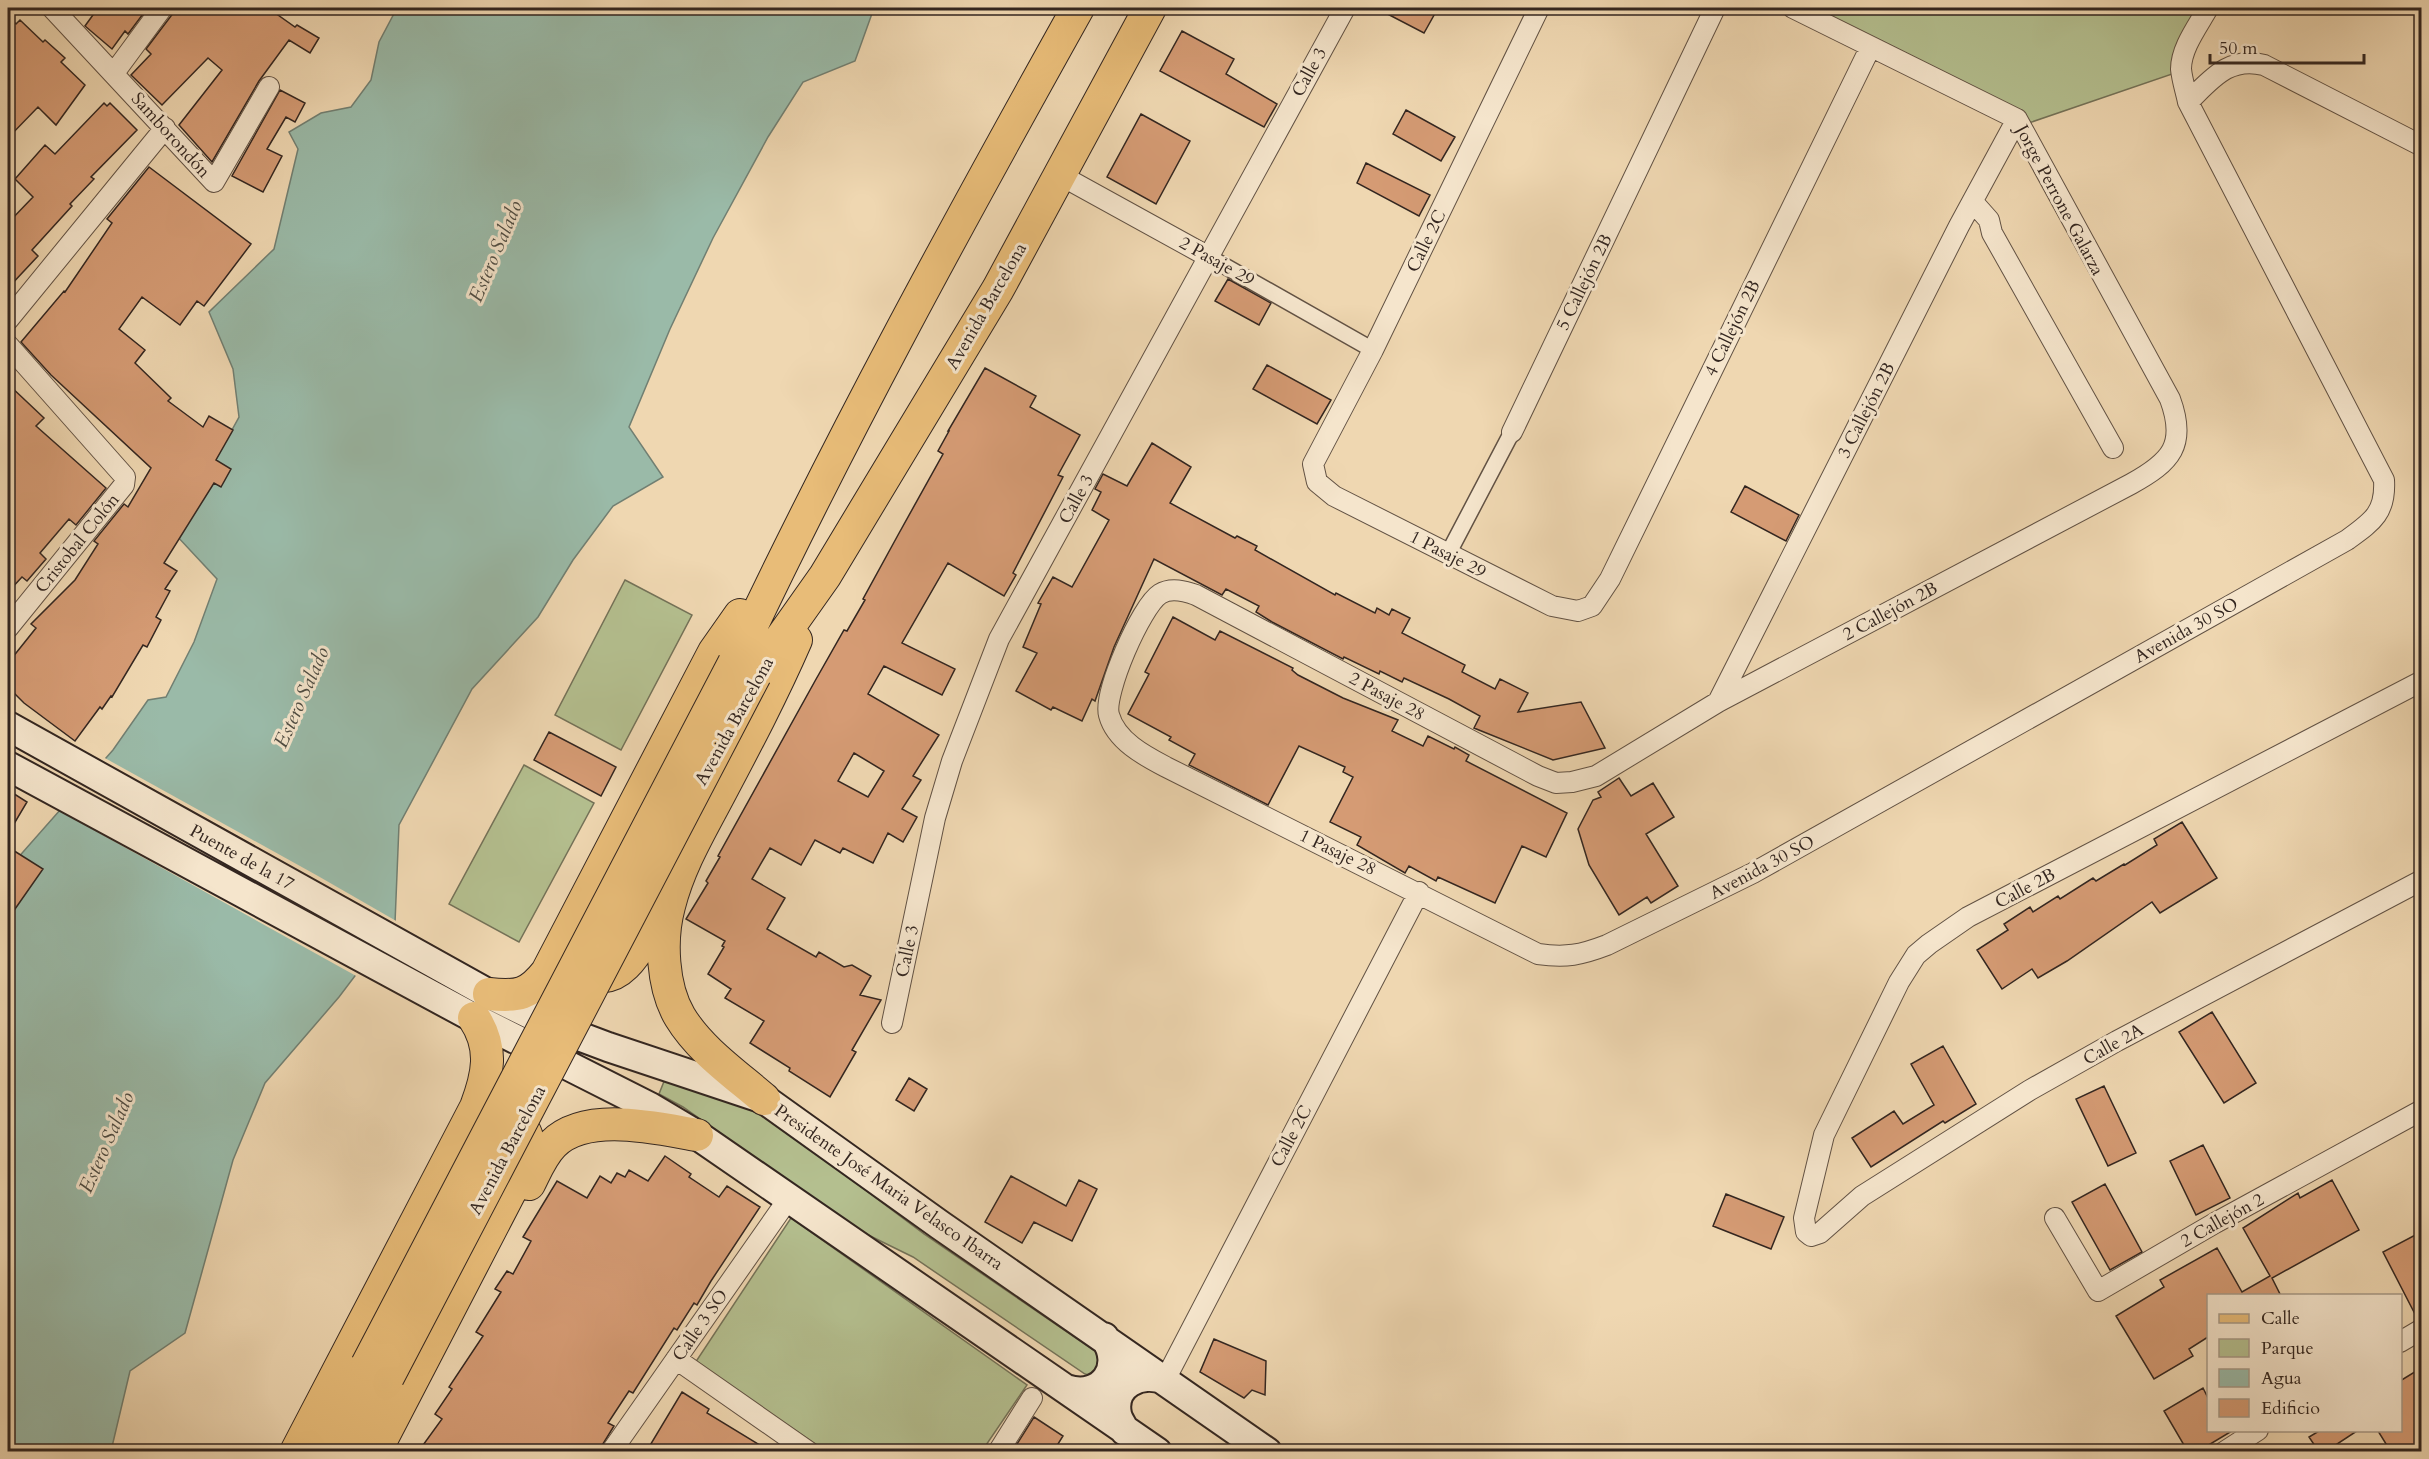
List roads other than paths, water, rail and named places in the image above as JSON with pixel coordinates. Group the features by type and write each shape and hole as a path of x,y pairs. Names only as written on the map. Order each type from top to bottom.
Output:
{"main road":[{"path":"1121,60 1137,8"},
{"name":"Avenida Barcelona","path":"744,669 825,576 998,289 1150,8"},
{"name":"Avenida Barcelona","path":"322,1452 377,1371 744,669 786,552 934,273 1076,13"},
{"path":"476,1003 526,993 537,985 547,972 714,652 786,552"},
{"path":"573,921 569,938 572,958 591,973 605,976 615,974 626,966 636,953 777,685 825,576"},
{"name":"Puente de la 17","path":"8,726 476,1003"},
{"name":"Puente de la 17","path":"8,766 476,1003"},
{"path":"684,862 668,907 665,927 666,971 671,997 680,1018 706,1050 764,1099"},
{"path":"296,1452 476,1107 488,1065 487,1043 476,1003"},
{"path":"476,1003 697,1135 1157,1452"},
{"name":"Presidente José Maria Velasco Ibarra","path":"476,1003 560,1029 598,1044 764,1099 940,1225 1267,1452"},
{"path":"375,1452 524,1165 529,1151 528,1138 522,1127 512,1118 498,1114 484,1118 462,1134"},
{"path":"461,1287 504,1230 546,1153 563,1136 587,1127 634,1125 697,1135"},
{"path":"1066,1389 1075,1392 1093,1390 1107,1379 1113,1362 1109,1344 1104,1337"},
{"name":"Avenida Barcelona","path":"349,1452 377,1371"},
{"path":"1125,1431 1117,1414 1117,1405 1124,1388 1138,1377 1148,1376 1165,1380"}],"street":[{"name":"Samborondón","path":"52,8 214,182 269,87"},
{"path":"114,73 162,8"},
{"name":"Calle 3","path":"892,1023 935,818 952,761 999,639 1345,8"},
{"name":"Calle 2C","path":"1314,474 1313,464 1316,456 1373,350 1539,8"},
{"name":"5 Callejón 2B","path":"1448,554 1512,432 1715,8"},
{"name":"Jorge Perrone Galarza","path":"1793,8 2017,119 2170,399 2177,417 2177,440"},
{"name":"Avenida 30 SO","path":"1583,954 1607,945 1753,873 2347,540 2371,523 2376,516 2385,494 2384,480 2188,102 2181,71 2182,63 2185,50 2208,8"},
{"name":"4 Callejón 2B","path":"1592,606 1610,579 1870,48"},
{"path":"2188,102 2217,75 2232,65 2253,62 2264,65 2421,146"},
{"name":"3 Callejón 2B","path":"1718,702 1959,226 2017,119"},
{"path":"8,320 165,128"},
{"name":"2 Pasaje 29","path":"1060,175 1373,350"},
{"path":"1973,202 1989,220 1992,233 2113,448"},
{"path":"1959,226 1992,233"},
{"name":"Cristobal Colón","path":"8,345 125,477 124,485 8,628"},
{"name":"2 Callejón 2B","path":"1596,776 1718,702 2149,474 2166,458 2177,440"},
{"name":"1 Pasaje 29","path":"1314,474 1317,482 1334,496 1552,606 1578,611 1592,606"},
{"name":"1 Pasaje 28","path":"1182,590 1169,590 1160,594 1149,604 1140,619 1110,690 1107,704 1109,716 1117,731 1142,754 1538,954 1561,957 1583,954"},
{"name":"2 Pasaje 28","path":"1182,590 1196,595 1538,776 1556,783 1596,776"},
{"name":"Calle 2B","path":"1820,1233 1815,1236 1808,1235 1804,1225 1824,1134 1899,982 1916,955 1968,917 2421,681"},
{"name":"Calle 2A","path":"1820,1233 1862,1196 2030,1090 2117,1041 2421,880"},
{"name":"Calle 2C","path":"1165,1380 1419,892"},
{"name":"2 Callejón 2","path":"2055,1218 2098,1292 2215,1223 2421,1110"},
{"name":"Calle 3 SO","path":"611,1452 789,1198"},
{"path":"2402,1341 2421,1329"},
{"path":"676,1359 809,1452"},
{"path":"998,1452 1032,1398"},
{"path":"2224,1452 2256,1432"}],"water":[{"name":"Estero Salado","path":"397,8 874,8 855,61 803,82 768,137 713,238 670,329 629,427 663,477 613,506 573,560 538,617 472,689 399,825 395,923 339,997 265,1083 233,1160 185,1333 130,1371 111,1451 8,1452 8,869 113,750 148,700 166,697 194,642 217,579 175,534 239,417 233,369 209,312 274,249 298,149 289,132 321,113 351,107 371,80 379,42"}]}
